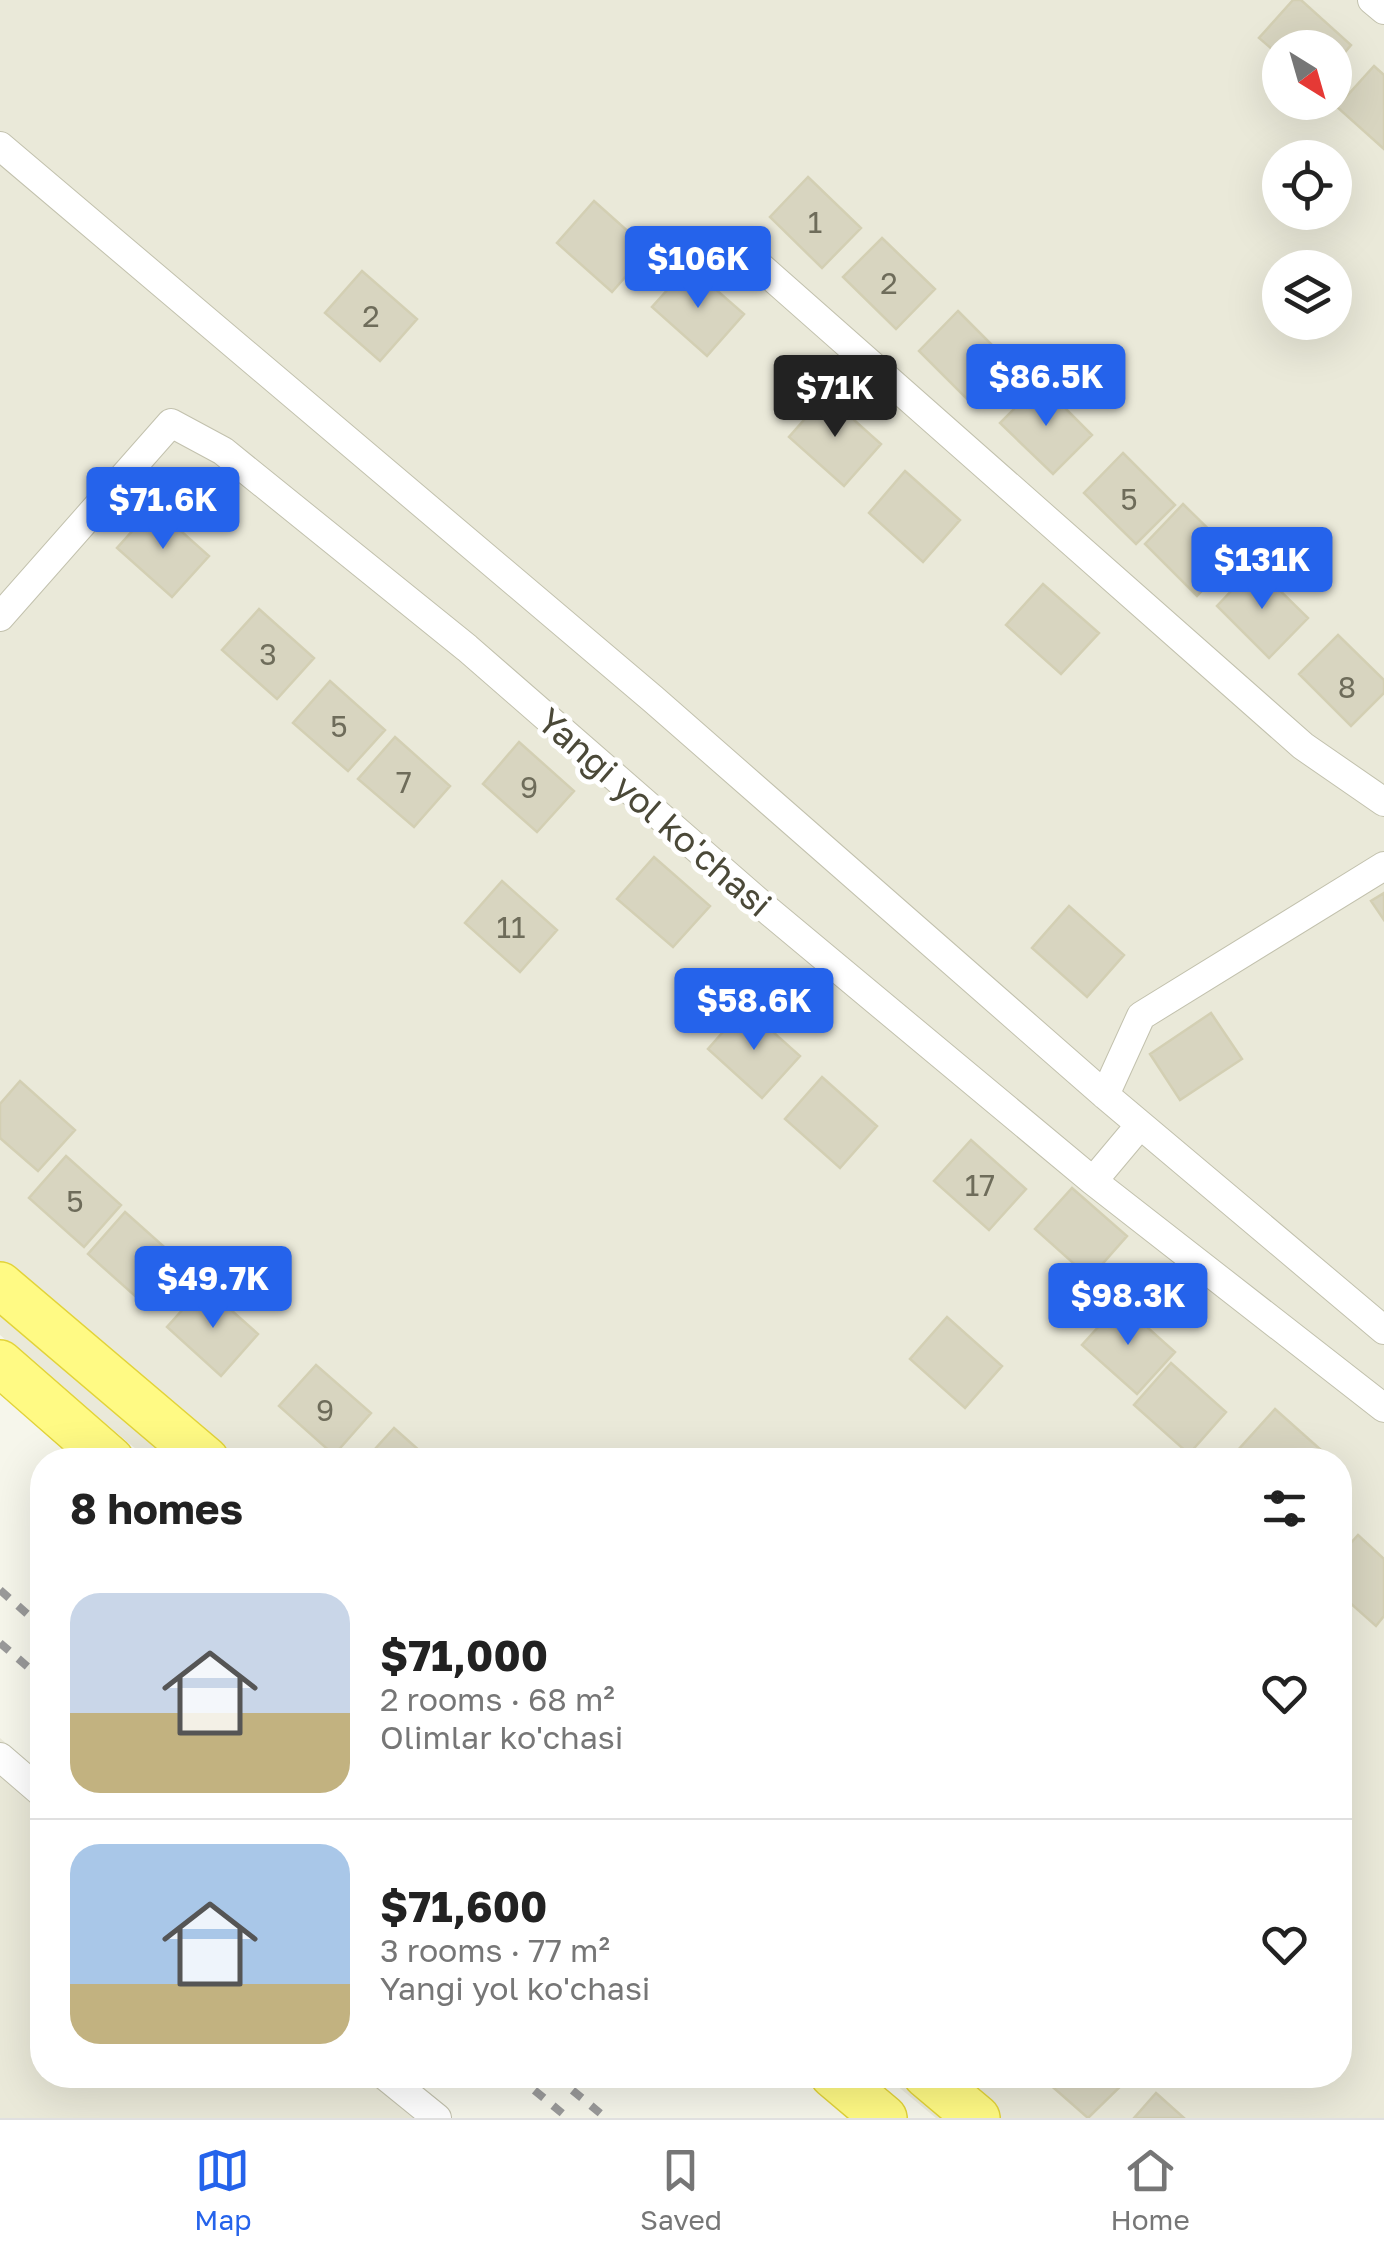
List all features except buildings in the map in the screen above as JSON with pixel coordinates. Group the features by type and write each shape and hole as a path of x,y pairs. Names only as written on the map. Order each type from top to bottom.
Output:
{"highway":[{"path":"0,1285 192,1448"},
{"path":"0,1363 97,1448"},
{"path":"848,2088 884,2118"},
{"path":"941,2088 976,2118"}],"street":[{"path":"1372,0 1384,10"},
{"path":"0,146 652,699 1140,1126 1384,1330"},
{"path":"747,255 1303,746 1384,802"},
{"name":"Yangi yol ko'chasi","path":"0,617 171,423 223,451 467,648 770,912 1094,1181 1384,1408"},
{"path":"1105,1095 1141,1016 1384,866"},
{"path":"1094,1181 1140,1126"},
{"path":"0,1758 30,1783"},
{"path":"400,2088 437,2118"}],"shaded area":[{"path":"0,0 1384,0 1384,2118 936,2118 900,2088 1352,2088 1352,1448 135,1448 0,1335"},
{"path":"0,1738 30,1764 30,2088 404,2088 438,2118 0,2118"}],"railway":[{"path":"0,1590 30,1616"},
{"path":"0,1643 30,1669"},
{"path":"532,2088 568,2118"},
{"path":"570,2088 606,2118"}]}
